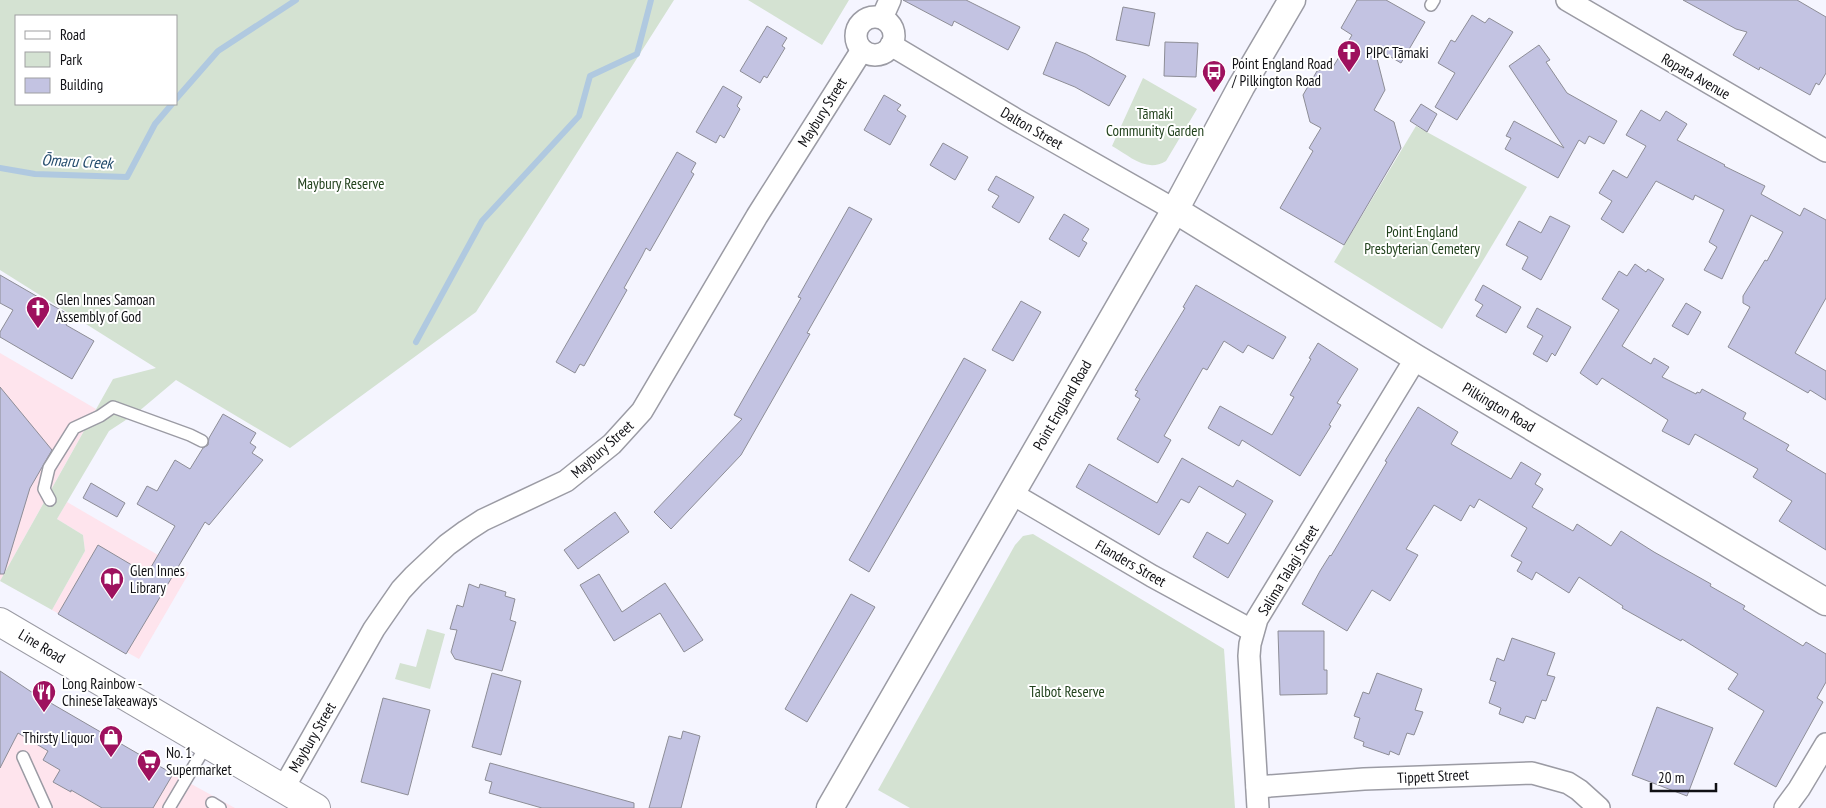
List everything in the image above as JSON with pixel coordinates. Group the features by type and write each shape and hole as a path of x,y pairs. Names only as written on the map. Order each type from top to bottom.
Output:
{"main road":[{"name":"Line Road","path":"0,622 316,808"}],"street":[{"name":"Point England Road","path":"830,808 1175,210 1241,87 1292,0"},
{"name":"Ropata Avenue","path":"1567,0 1826,151"},
{"path":"886,9 894,34 891,45 883,53 878,54 862,50 856,38 858,25 886,9"},
{"name":"Dalton Street","path":"891,45 1175,210"},
{"name":"Maybury Street","path":"283,788 374,629 401,590 414,576 447,545 466,531 504,510 566,481 612,444 642,411 757,216 862,50"},
{"name":"Pilkington Road","path":"1175,210 1416,358 1826,602"},
{"name":"Salima Talagi Street","path":"1258,808 1249,656 1257,619 1416,358"},
{"name":"Flanders Street","path":"1012,493 1152,576 1253,631"},
{"path":"1784,808 1799,789 1826,744"},
{"name":"Tippett Street","path":"1257,787 1364,779 1532,773 1568,783 1599,808"}],"lane":[{"path":"50,500 44,489 49,468 74,428 100,416 113,407 202,441"},
{"path":"169,808 207,744"},
{"path":"23,757 46,808"}],"shaded area":[{"path":"0,353 96,409 0,581"},
{"path":"67,502 189,573 139,659 52,610 85,551 83,535 57,519"},
{"path":"0,674 173,774 235,808 0,808"}],"green space":[{"name":"Maybury Reserve","path":"0,0 674,0 476,312 290,448 176,380 138,412 109,431 57,519 83,535 85,551 52,610 0,581 113,379 156,368 0,270"},
{"path":"748,0 849,0 822,45"},
{"name":"Tāmaki Community Garden","path":"1143,78 1197,109 1166,161 1159,164 1152,165 1138,162 1112,146"},
{"name":"Point England Presbyterian Cemetery","path":"1416,126 1527,187 1442,329 1334,262"},
{"name":"Talbot Reserve","path":"1033,534 1224,649 1235,808 910,808 878,790 1015,545 1023,536"},
{"path":"427,629 445,634 430,689 395,679 400,663 416,667"}],"building":[{"path":"903,0 966,0 1020,27 1008,50 954,21 952,26"},
{"path":"1357,0 1386,0 1425,22 1401,63 1374,47 1385,90 1374,110 1394,122 1401,148 1344,245 1280,208 1313,151 1309,148 1321,128 1310,122 1303,95 1317,71 1333,67 1352,35 1341,28"},
{"path":"1683,0 1797,0 1826,17 1826,73 1819,85 1816,83 1810,95 1760,67 1759,70 1733,55 1747,32 1736,29"},
{"path":"1123,7 1155,13 1149,46 1116,40"},
{"path":"1472,15 1485,23 1489,18 1513,32 1457,120 1435,107 1455,73 1438,63 1451,40 1455,42"},
{"path":"767,26 787,38 782,46 785,48 767,78 764,76 760,83 740,71"},
{"path":"1056,42 1086,54 1126,76 1109,106 1075,87 1043,74"},
{"path":"1165,42 1198,43 1196,77 1164,76"},
{"path":"1539,45 1550,60 1546,62 1567,93 1617,121 1604,144 1589,136 1585,144 1579,140 1558,178 1505,149 1511,138 1506,136 1514,121 1564,148 1509,66"},
{"path":"723,86 742,97 737,106 740,109 724,138 720,135 716,143 696,132"},
{"path":"884,95 901,105 897,110 906,116 890,145 864,130"},
{"path":"1421,104 1437,114 1427,132 1410,121"},
{"path":"1641,110 1660,121 1666,111 1687,124 1677,140 1765,186 1761,194 1800,216 1804,208 1826,220 1826,298 1795,353 1826,371 1826,400 1810,390 1808,393 1728,347 1750,307 1743,303 1743,296 1765,260 1767,261 1783,232 1751,215 1722,279 1704,270 1717,247 1709,242 1724,210 1695,195 1693,200 1656,181 1623,233 1601,219 1612,201 1599,193 1613,170 1627,178 1646,146 1626,135"},
{"path":"943,143 968,157 955,180 930,165"},
{"path":"677,152 696,163 691,172 694,174 650,251 646,248 624,288 627,290 584,366 580,364 575,373 556,362"},
{"path":"996,176 1034,197 1019,223 992,207 999,196 988,190"},
{"path":"849,207 872,219 807,333 810,334 741,455 671,529 654,512 742,419 734,415 801,298 798,297"},
{"path":"1064,214 1089,229 1082,240 1087,243 1079,257 1049,239"},
{"path":"1550,216 1570,226 1541,280 1522,269 1528,257 1506,245 1519,221 1541,233"},
{"path":"1635,264 1646,272 1648,269 1664,279 1622,346 1651,364 1654,358 1669,367 1662,377 1696,394 1697,392 1700,393 1702,389 1746,413 1743,419 1789,445 1786,450 1826,474 1826,550 1779,521 1792,501 1753,477 1758,469 1695,434 1689,445 1662,431 1668,420 1602,378 1597,385 1580,373 1619,310 1602,299 1619,271 1627,276"},
{"name":"Glen Innes Samoan Assembly of God","path":"0,275 71,316 66,325 94,341 72,379 0,337 0,332 13,310 0,303"},
{"path":"1196,285 1286,337 1273,359 1248,345 1243,353 1224,341 1207,370 1203,368 1164,436 1171,440 1158,463 1117,439 1140,399 1135,396 1138,391 1135,390 1185,308 1183,307"},
{"path":"1483,285 1521,307 1506,333 1476,316 1483,305 1475,300"},
{"path":"1021,301 1041,312 1013,361 992,350"},
{"path":"1686,303 1701,312 1688,335 1672,326"},
{"path":"1537,308 1571,327 1555,356 1552,353 1547,362 1533,354 1543,336 1527,327"},
{"path":"1318,343 1358,369 1337,403 1341,405 1329,425 1331,426 1300,476 1242,440 1239,446 1208,428 1220,406 1272,435 1294,397 1290,395"},
{"path":"964,358 986,370 869,572 849,560"},
{"path":"0,387 52,450 30,488 4,574 0,574"},
{"path":"1418,407 1458,432 1451,444 1511,479 1521,462 1541,474 1535,484 1543,489 1532,507 1573,531 1577,524 1611,546 1621,531 1711,584 1710,586 1745,606 1743,609 1803,646 1806,642 1826,654 1826,682 1817,698 1823,702 1776,787 1734,764 1764,711 1728,689 1738,674 1682,639 1681,641 1622,608 1623,606 1579,577 1569,593 1536,572 1532,580 1517,571 1522,562 1511,556 1527,528 1479,499 1474,508 1470,505 1461,521 1434,505 1406,549 1418,555 1390,601 1372,590 1347,631 1302,604"},
{"path":"223,414 256,433 250,443 256,447 252,453 263,460 209,525 205,522 126,654 58,614 98,545 147,574 175,526 137,504 147,486 157,491 175,460 190,469 203,448 208,445 209,438"},
{"path":"1182,458 1233,487 1237,480 1273,501 1228,578 1193,557 1207,532 1228,544 1246,514 1199,486 1189,503 1181,499 1159,535 1076,487 1089,464 1157,503"},
{"path":"91,483 125,503 117,517 83,498"},
{"path":"615,512 629,532 578,569 564,550"},
{"path":"599,574 622,612 665,583 703,640 684,652 660,613 614,641 580,585"},
{"path":"469,584 479,588 480,584 506,592 505,596 515,599 510,620 516,622 502,671 455,659 451,652 457,630 450,629 457,605 463,607"},
{"path":"851,594 875,607 807,722 785,709"},
{"path":"1278,631 1324,631 1324,670 1327,670 1327,694 1280,695"},
{"path":"1512,638 1555,653 1547,675 1555,677 1546,701 1542,700 1535,719 1526,716 1523,723 1499,714 1501,708 1489,703 1496,682 1490,680 1497,658 1504,661"},
{"path":"0,671 30,691 173,774 153,808 102,808 53,782 60,770 43,760 48,751 18,733 0,768"},
{"path":"492,673 521,681 501,755 472,747"},
{"path":"1377,673 1422,689 1415,710 1423,712 1414,735 1407,733 1399,755 1390,751 1389,755 1363,746 1364,742 1354,738 1360,718 1354,716 1363,692 1369,694"},
{"path":"383,698 430,710 408,795 361,782"},
{"path":"1657,707 1713,728 1687,796 1632,775"},
{"path":"683,731 700,736 681,808 649,808 669,736 681,739"},
{"path":"490,763 634,803 634,808 542,808 489,793 492,782 485,780"}],"waterway":[{"name":"Ōmaru Creek","path":"178,97 218,51 296,0"},
{"path":"416,342 482,221 579,116 590,76 637,54 651,0"},
{"name":"Ōmaru Creek","path":"0,168 35,174 127,177 155,124 171,105"}],"place":[{"name":"PIPC Tāmaki","path":"1349,73"},
{"name":"Point England Road / Pilkington Road","path":"1214,93"},
{"name":"Glen Innes Samoan Assembly of God","path":"38,329"},
{"name":"Glen Innes Library","path":"112,600"},
{"name":"Long Rainbow - ChineseTakeaways","path":"44,713"},
{"name":"Thirsty Liquor","path":"111,758"},
{"name":"No. 1 Supermarket","path":"149,782"}]}
